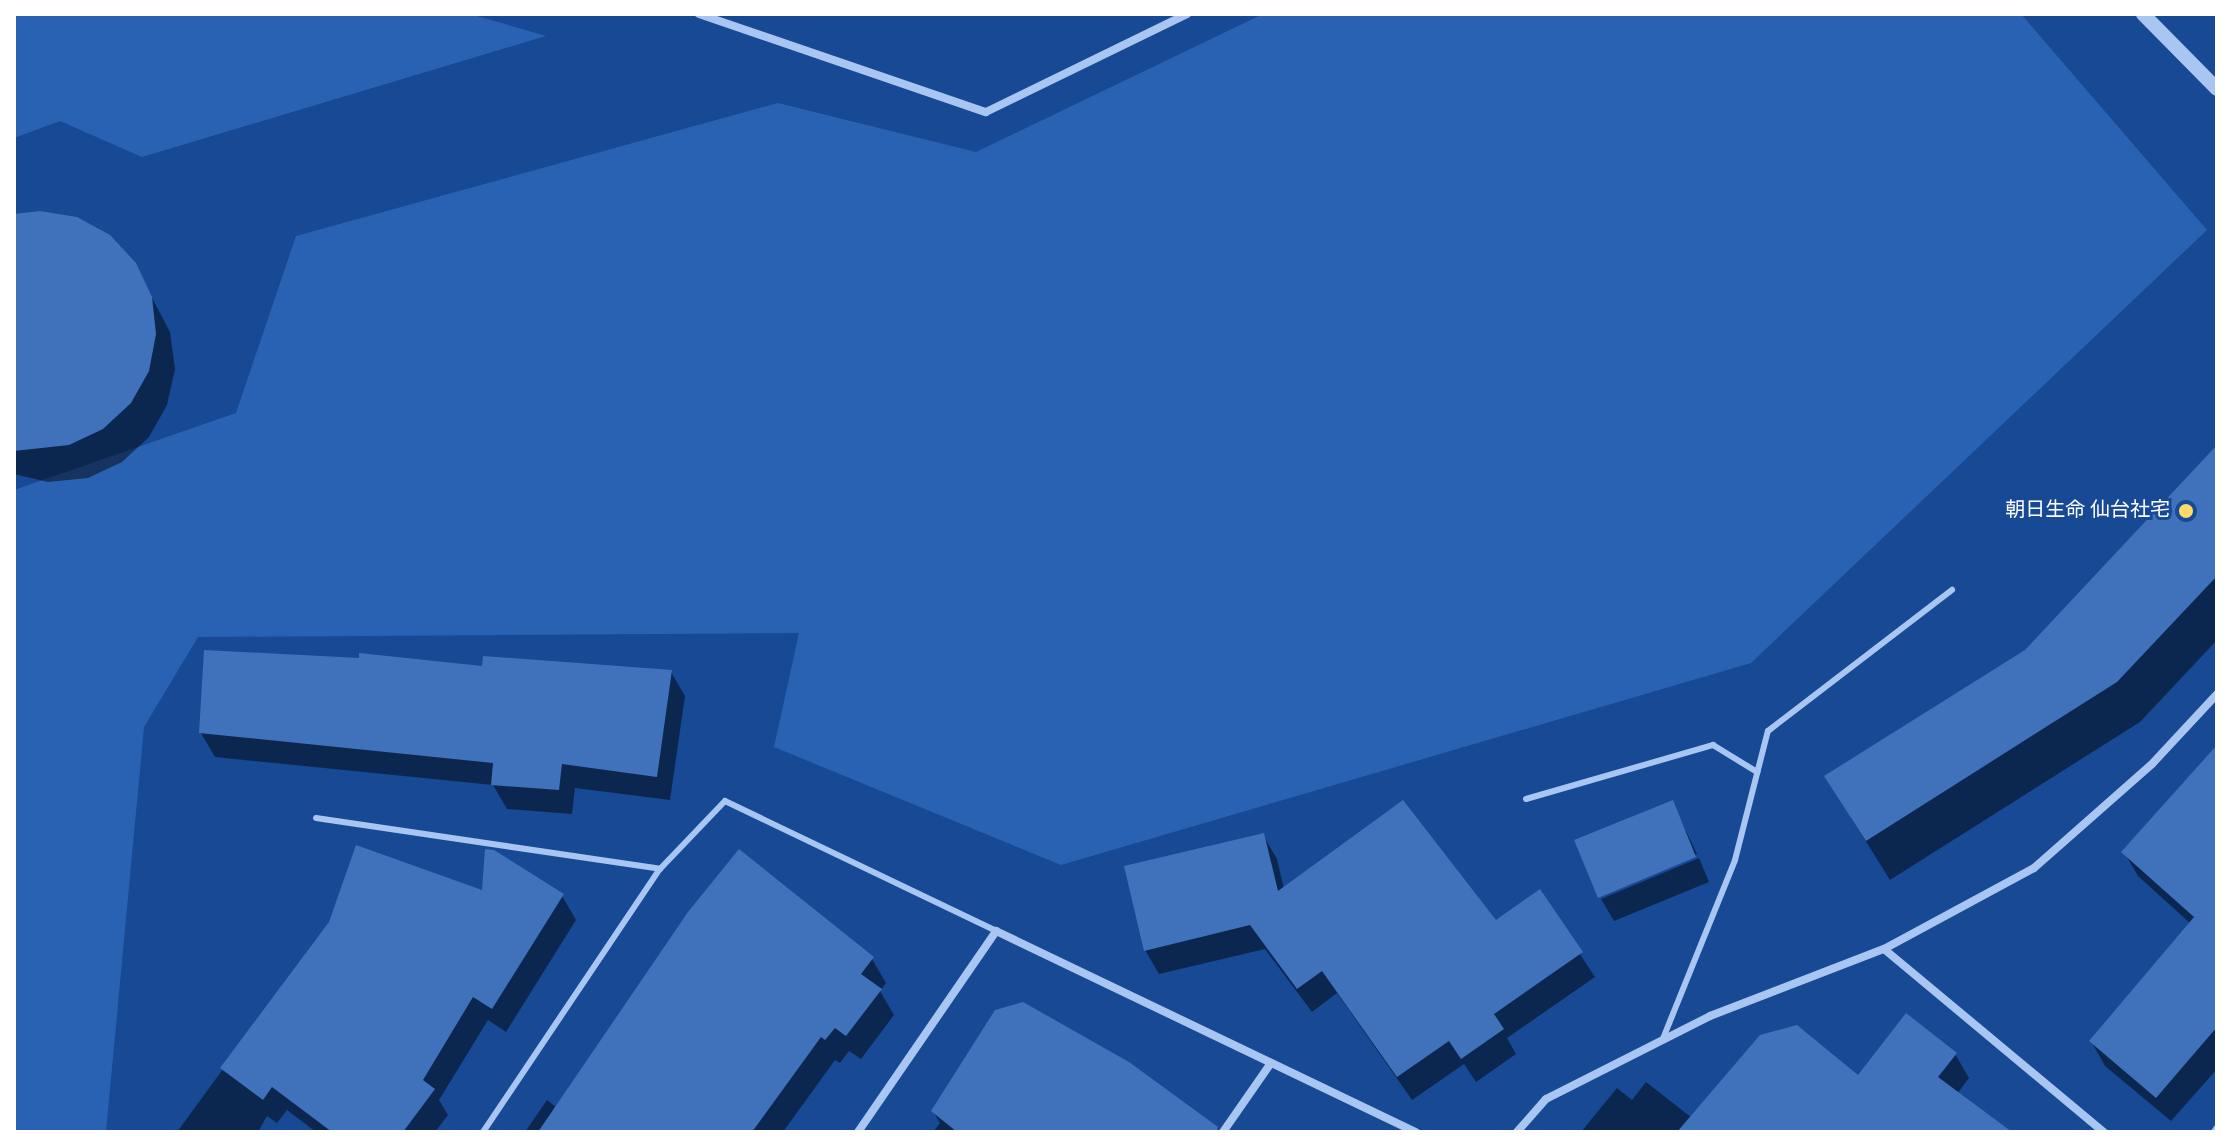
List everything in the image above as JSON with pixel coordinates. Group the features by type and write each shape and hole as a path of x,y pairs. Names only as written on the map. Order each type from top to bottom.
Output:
{"street":[{"path":"699,14 986,112 1187,14"},
{"path":"2143,14 2217,89"},
{"path":"1517,1132 1546,1099 1710,1016 1884,949 2034,868 2152,764 2217,694"},
{"path":"858,1132 996,931 1416,1132"},
{"path":"1884,949 2104,1132"},
{"path":"1223,1132 1271,1063"}],"lane":[{"path":"1662,1041 1735,860 1768,731 1952,590"},
{"path":"1526,799 1713,745 1757,772"},
{"path":"483,1132 660,869 725,801 996,931"},
{"path":"316,818 660,869"}],"shaded area":[{"path":"14,14 470,14 546,36 142,157 60,121 14,138"},
{"path":"1263,14 2021,14 2207,230 1751,663 1061,865 774,747 799,633 198,637 144,727 106,1132 14,1132 14,490 236,413 296,236 778,103 976,152"}],"building":[{"path":"40,211 77,217 110,235 136,263 152,297 156,334 149,371 131,403 103,429 69,445 14,451 14,214"},
{"path":"2217,445 2217,576 2117,682 1866,841 1824,776 2025,650"},
{"path":"204,650 359,658 359,653 482,666 483,656 672,670 657,777 562,764 559,790 491,785 493,763 199,733"},
{"path":"2217,745 2217,1027 2156,1098 2089,1041 2194,917 2121,852"},
{"path":"1403,800 1496,920 1540,889 1583,952 1494,1014 1504,1029 1461,1059 1449,1041 1397,1077 1322,971 1297,989 1250,925 1144,951 1124,866 1264,833 1278,891"},
{"path":"1673,800 1696,857 1598,898 1574,840"},
{"path":"356,845 482,890 485,849 494,850 564,894 492,1009 473,997 423,1080 435,1089 403,1132 332,1132 272,1087 263,1100 220,1068 329,922"},
{"path":"739,849 874,957 861,974 882,989 846,1036 835,1028 825,1040 821,1037 752,1132 538,1132 688,912"},
{"path":"1023,1002 1129,1062 1218,1127 1216,1132 957,1132 931,1111 995,1010"},
{"path":"1906,1013 1957,1053 1938,1077 2012,1132 1677,1132 1760,1035 1797,1025 1858,1075"}],"place":[{"name":"朝日生命 仙台社宅","path":"2186,511"}]}
